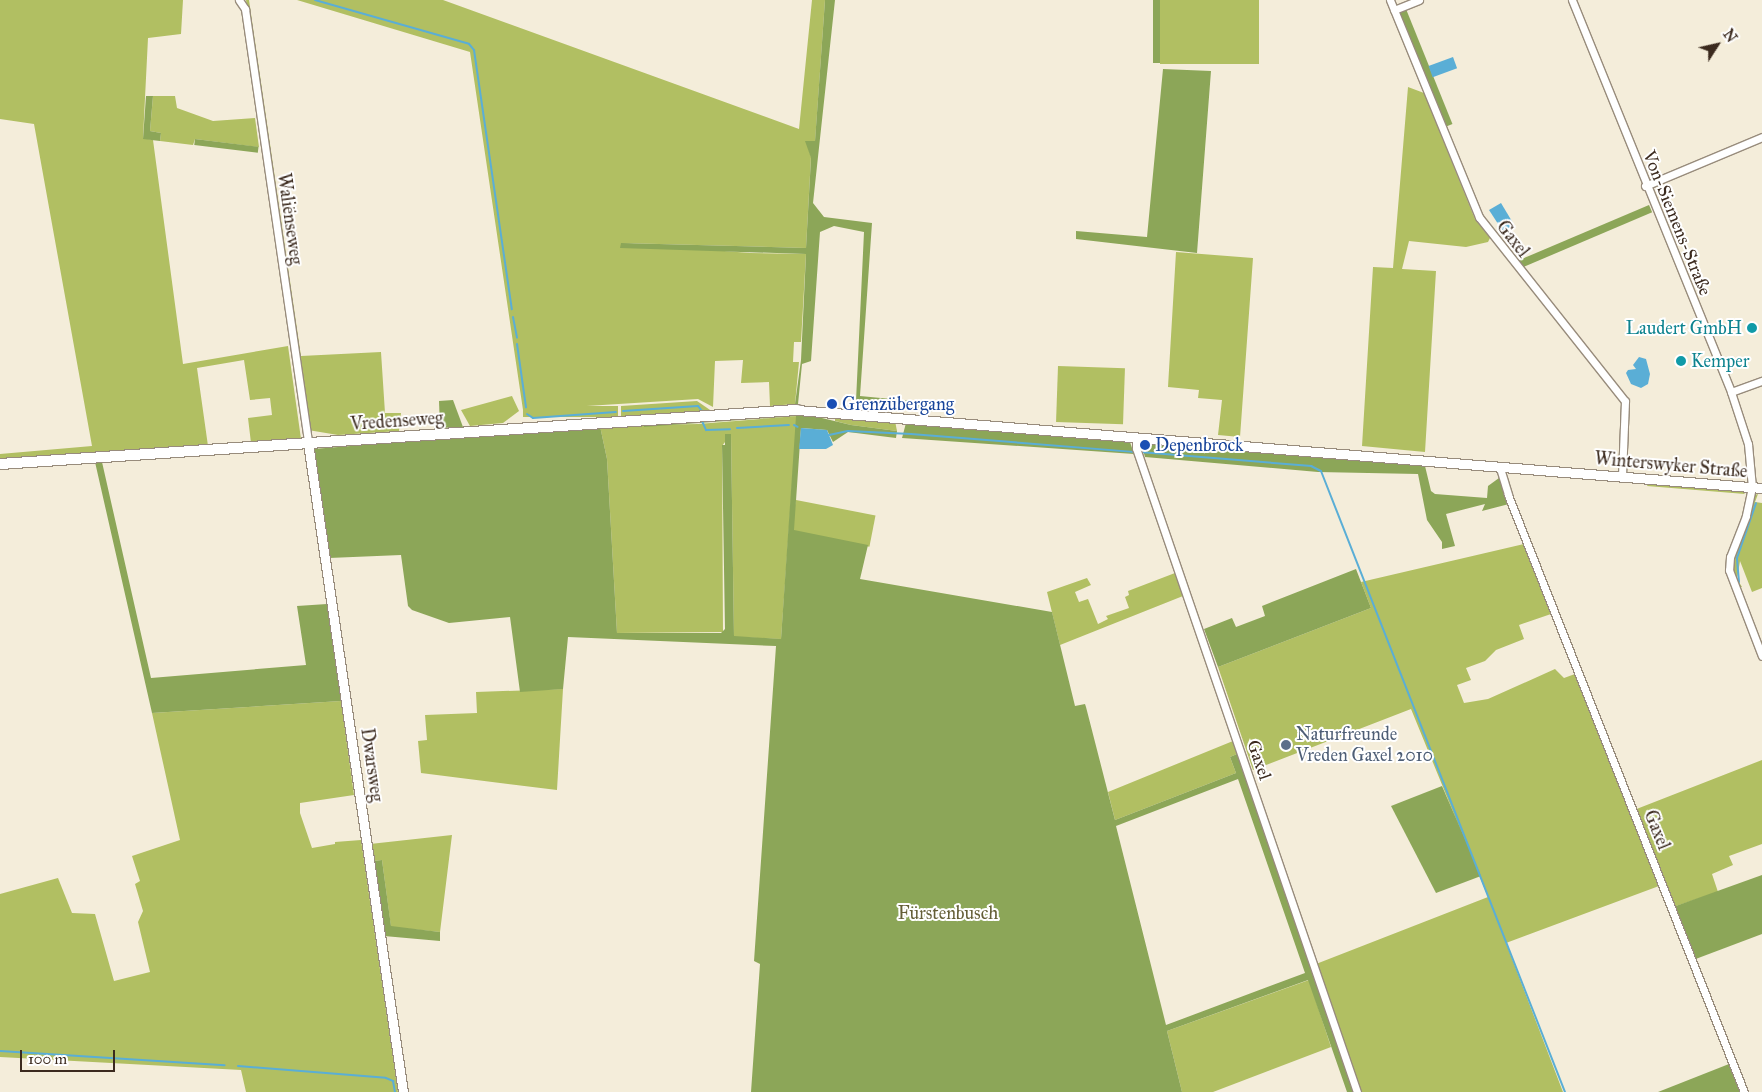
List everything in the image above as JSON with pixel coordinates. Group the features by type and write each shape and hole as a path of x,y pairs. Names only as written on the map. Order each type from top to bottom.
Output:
{"main road":[{"name":"Vredenseweg","path":"0,464 797,410"}],"street":[{"name":"Waliënseweg","path":"240,0 245,9 308,443"},
{"name":"Gaxel","path":"1390,0 1479,217 1625,401 1622,477"},
{"path":"1394,10 1419,0"},
{"name":"Von-Siemens-Straße","path":"1572,0 1645,186 1731,392 1748,444 1757,488 1732,552 1730,570 1762,656"},
{"path":"1645,186 1762,137"},
{"path":"1731,392 1762,381"},
{"name":"Winterswyker Straße","path":"797,410 1757,488"},
{"name":"Gaxel","path":"1136,438 1136,448 1357,1092"},
{"name":"Dwarsweg","path":"308,443 403,1092"},
{"name":"Gaxel","path":"1500,468 1508,495 1744,1092"}],"green space":[{"path":"0,0 183,0 181,34 148,38 143,138 153,140 183,364 288,346 301,439 251,443 248,418 272,415 270,398 250,400 244,360 197,368 208,446 0,460 0,454 92,446 34,124 0,119"},
{"path":"246,0 249,0 301,356 381,352 385,413 401,413 399,431 338,435 308,430"},
{"path":"297,0 443,0 799,129 812,0 825,0 815,142 806,141 811,157 806,248 621,243 750,253 806,254 801,342 794,342 793,362 799,362 795,404 770,406 769,382 741,383 743,360 715,361 713,407 698,399 523,410 470,52"},
{"path":"825,0 835,0 813,203 824,217 872,223 860,396 933,403 932,412 859,406 856,401 864,232 834,226 820,232 811,361 802,364 798,404 795,404 801,360 806,254 620,248 621,243 806,248 811,158 805,141 815,141"},
{"path":"1153,0 1160,0 1160,63 1153,63"},
{"path":"1160,0 1259,0 1259,64 1160,64"},
{"path":"1406,9 1452,124 1445,127 1399,12"},
{"path":"1163,69 1211,71 1197,253 1076,239 1076,231 1147,237"},
{"path":"1408,87 1424,93 1475,219 1490,238 1488,242 1466,247 1409,241 1402,269 1436,271 1425,452 1362,446 1373,267 1393,268"},
{"path":"146,96 153,96 150,131 161,133 160,141 143,139"},
{"path":"153,96 175,96 177,108 213,121 255,118 259,147 195,139 193,145 160,141 161,133 150,131"},
{"path":"195,139 259,147 258,153 194,145"},
{"path":"1649,205 1652,212 1520,269 1516,261"},
{"path":"1176,252 1253,258 1240,437 1218,435 1222,400 1198,398 1199,390 1168,387"},
{"path":"1058,366 1125,368 1123,424 1056,422"},
{"path":"512,396 519,411 503,423 470,426 461,410"},
{"path":"453,400 463,427 440,428 439,401"},
{"path":"697,401 713,412 621,418 621,406"},
{"path":"523,406 618,406 618,417 523,417"},
{"name":"Fürstenbusch","path":"797,412 851,425 897,431 896,438 848,432 833,442 827,430 801,428 794,530 868,545 860,579 1052,612 1075,706 1085,704 1115,820 1236,773 1230,757 1237,754 1353,1092 1347,1092 1308,980 1167,1031 1182,1092 751,1092 760,964 754,961 776,646 568,637 563,689 520,692 510,617 449,623 412,610 408,606 401,555 329,558 313,449 600,426 607,459 617,633 721,633 725,629 722,445 725,445 725,434 731,434 734,636 781,639 796,416 644,427 644,423","holes":["1238,779 1305,973 1166,1025 1116,826"]},
{"path":"835,415 895,421 897,431 835,421"},
{"path":"797,416 781,639 734,637 731,434 722,446 723,632 617,633 607,459 600,426 698,424"},
{"path":"906,423 1130,442 1134,454 902,438"},
{"path":"1141,443 1425,466 1431,491 1435,494 1487,498 1488,486 1499,478 1509,504 1482,511 1485,504 1446,514 1455,546 1442,549 1442,542 1427,520 1418,474 1318,472 1145,457"},
{"path":"95,462 102,462 151,678 306,665 297,606 327,604 341,701 152,713"},
{"path":"1649,482 1741,490 1745,494 1647,486"},
{"path":"1758,494 1755,502 1762,503 1762,588 1752,592 1740,561 1737,579 1742,587 1738,588 1731,561 1754,495"},
{"path":"796,500 876,515 869,547 790,531"},
{"path":"1524,544 1551,614 1519,625 1524,639 1496,650 1485,661 1466,668 1471,680 1457,685 1464,703 1488,699 1555,669 1564,678 1575,674 1659,886 1506,943 1563,1092 1360,1092 1316,964 1488,897 1411,709 1253,770 1218,667 1371,608 1361,582"},
{"path":"1356,569 1371,608 1218,667 1204,629 1232,618 1236,627 1265,616 1262,606"},
{"path":"1175,573 1183,596 1060,645 1047,592 1087,578 1091,585 1075,592 1079,602 1088,599 1098,624 1108,619 1106,616 1129,608 1125,597 1129,595 1128,591"},
{"path":"563,689 557,790 421,773 418,741 427,740 425,715 477,713 476,692"},
{"path":"341,701 354,795 300,803 300,813 312,848 335,844 335,842 361,840 398,1092 246,1092 241,1070 0,1057 0,894 58,878 72,913 95,914 114,981 150,972 138,922 143,911 135,884 140,881 132,856 180,840 152,713"},
{"path":"1233,741 1237,754 1230,757 1236,773 1115,820 1108,792"},
{"path":"1762,760 1762,844 1729,856 1733,865 1712,874 1718,892 1673,907 1634,810"},
{"path":"1442,786 1481,876 1436,893 1391,806"},
{"path":"452,835 440,932 391,927 382,860 373,861 370,844"},
{"path":"382,860 391,926 440,932 440,941 384,936 373,861"},
{"path":"1762,875 1762,934 1693,960 1673,907"},
{"path":"1309,980 1331,1047 1213,1092 1182,1092 1167,1031"},
{"path":"1729,1064 1740,1092 1658,1092"}],"water":[{"path":"1453,57 1457,68 1433,77 1429,66"},
{"path":"1501,203 1513,223 1509,231 1502,230 1489,210"},
{"path":"1639,357 1646,359 1650,374 1648,384 1641,388 1631,384 1626,373 1628,370 1636,369 1633,365"},
{"path":"801,428 827,430 833,445 826,449 799,449"}],"waterway":[{"path":"315,0 469,44 474,50 512,309"},
{"path":"513,317 517,338"},
{"path":"517,344 526,407"},
{"path":"623,411 698,406 702,411"},
{"path":"527,414 533,418 616,412"},
{"path":"702,421 706,430 730,429"},
{"path":"737,428 789,425"},
{"path":"794,425 798,427"},
{"path":"829,435 848,431 911,434 1136,452"},
{"path":"1140,452 1311,466 1321,471 1565,1092"},
{"path":"1739,582 1737,558 1756,503"},
{"path":"0,1051 225,1065"},
{"path":"238,1066 386,1078 393,1081 395,1092"}],"place":[{"name":"Laudert GmbH","path":"1752,328"},
{"name":"Kemper","path":"1681,361"},
{"name":"Grenzübergang","path":"832,404"},
{"name":"Depenbrock","path":"1145,445"},
{"name":"Naturfreunde Vreden Gaxel 2010","path":"1286,745"}]}
